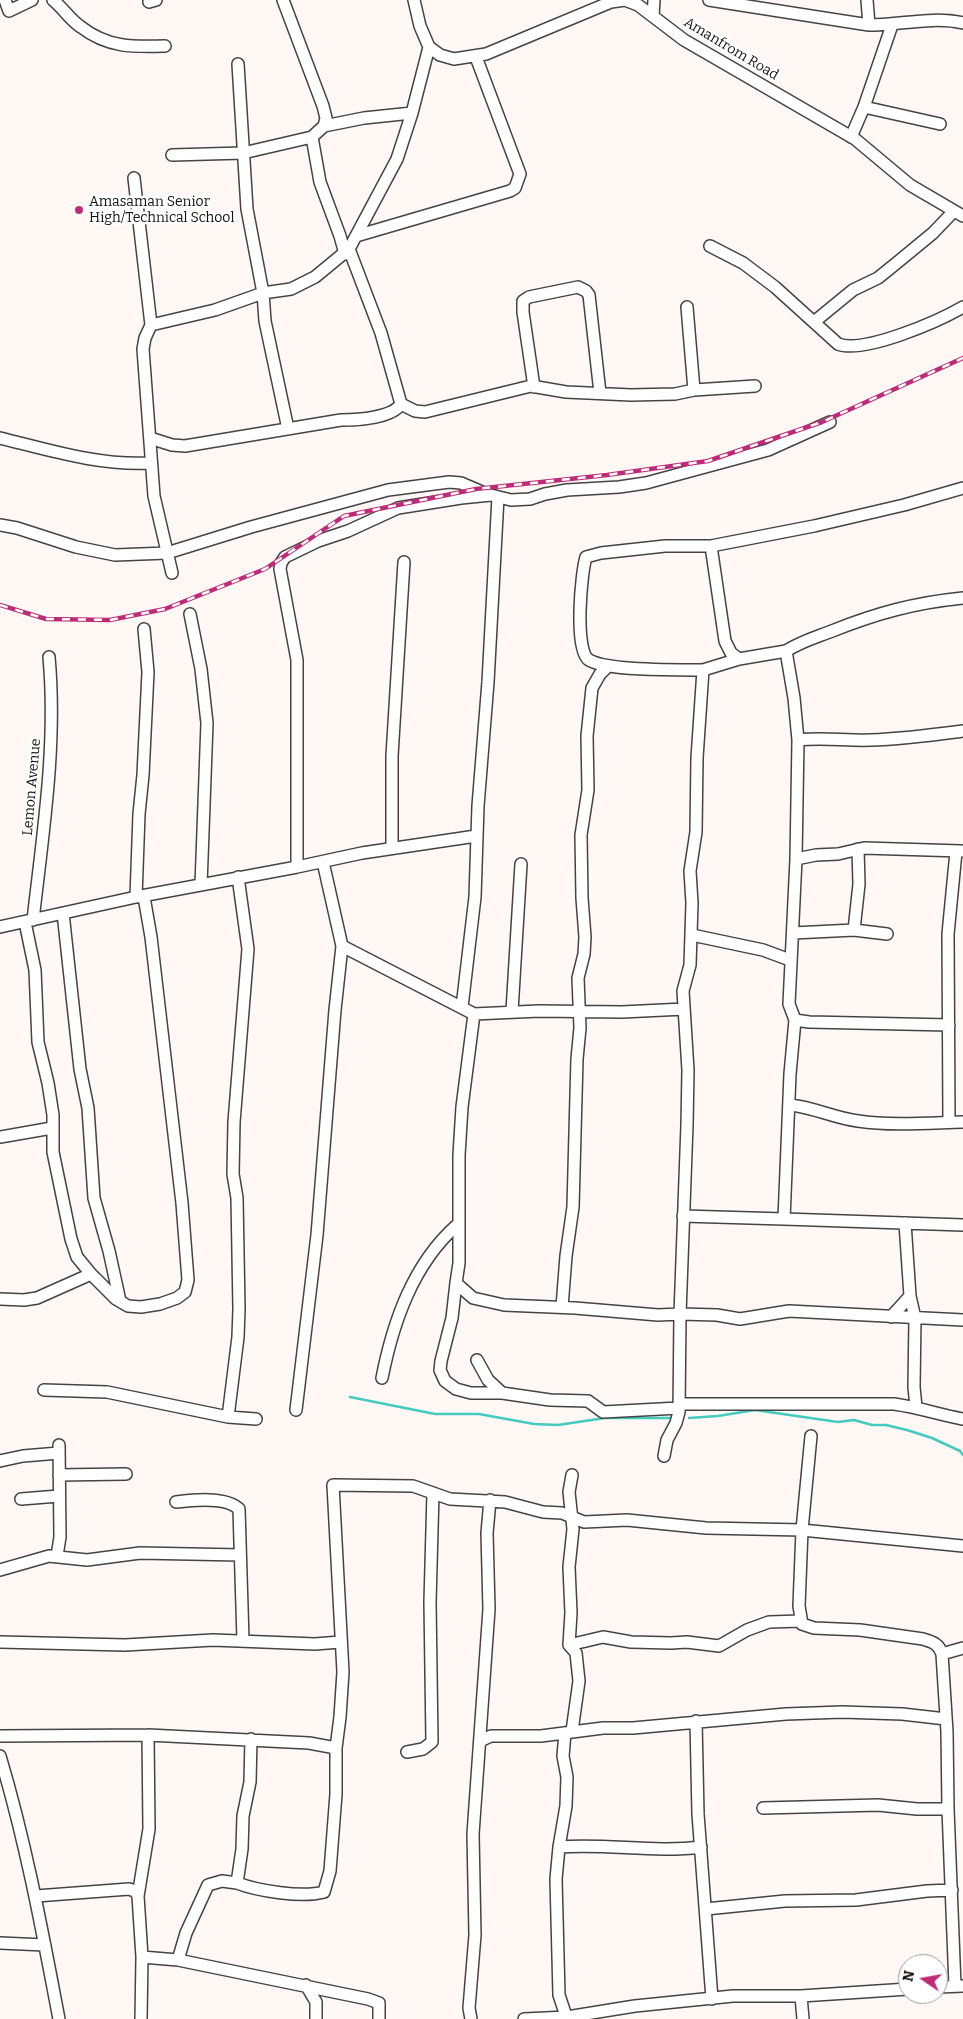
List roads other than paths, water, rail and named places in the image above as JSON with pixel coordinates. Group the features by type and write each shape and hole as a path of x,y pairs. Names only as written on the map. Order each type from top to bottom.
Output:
{"street":[{"path":"5,0 9,11 32,0"},
{"path":"53,0 80,27 104,41 140,48 165,46"},
{"path":"172,154 243,153 312,138 324,126 326,118 323,106 283,0"},
{"path":"151,326 215,310 263,293 291,289 315,277 347,251 397,159 412,113 429,47 420,26 414,0"},
{"name":"Amanfrom Road","path":"429,47 447,58 476,57 507,46 611,2 625,0 632,2 690,44 851,137 910,185 959,214"},
{"path":"653,16 654,0"},
{"path":"709,0 869,25 917,22 963,23"},
{"path":"867,0 869,25"},
{"path":"851,137 864,107 892,25"},
{"path":"356,236 515,188 520,174 476,57"},
{"path":"238,64 247,209 263,293 265,321 288,429"},
{"path":"864,107 940,124"},
{"path":"324,126 364,118 412,113"},
{"path":"312,138 320,182 340,236 381,333 402,404 415,411 425,412 514,390 534,387 566,392 631,395 675,394 694,390 755,386"},
{"path":"134,178 151,326 145,338 143,349 154,496 172,573"},
{"path":"814,322 853,290 878,278 959,214"},
{"path":"710,246 743,263 775,287 838,344 846,347 884,340 947,317 963,308"},
{"path":"534,387 523,312 524,301 529,297 578,287 589,295 600,393"},
{"path":"686,307 694,390"},
{"path":"150,438 172,445 185,446 341,420 359,420 398,410 402,404"},
{"path":"0,525 17,528 76,547 116,555 167,553 251,527 388,490 449,482 461,483 494,496 511,500 530,499 567,490 619,488 646,483 768,450 830,422"},
{"path":"0,438 94,459 136,464 151,463"},
{"path":"562,1307 566,1256 573,1207 580,1011 577,992 585,937 581,835 588,790 587,736 592,688 588,660 582,652 580,640 581,596 586,557 610,551 665,546 711,546 814,526 904,505 963,488"},
{"path":"462,1006 472,932 476,836 489,672 494,496"},
{"path":"297,867 297,660 280,569 281,562 285,557 318,541 348,531 398,508 436,501 494,496"},
{"path":"711,546 724,632 733,658"},
{"path":"392,848 392,756 404,562"},
{"path":"588,660 608,666 702,670 733,658 786,651 802,641 861,619 914,604 963,598"},
{"path":"190,614 201,669 207,723 201,885"},
{"path":"63,914 80,1069 88,1108 94,1198 109,1251 120,1301 128,1306 141,1307 160,1304 177,1298 185,1292 188,1280 182,1203 151,937 140,897 139,814 143,775 148,672 144,629"},
{"path":"784,1219 790,1074 795,1020 789,1004 796,859 798,740 794,698 789,678 786,651"},
{"name":"Lemon Avenue","path":"49,657 52,704 50,756 29,921 35,970 38,1042 49,1087 53,1115 52,1152 71,1239 77,1257 91,1274 120,1301"},
{"path":"592,688 600,674 608,666"},
{"path":"664,1456 668,1440 676,1423 679,1406 688,1070 683,990 690,965 692,935 690,871 696,832 697,758 702,670"},
{"path":"798,740 815,738 832,740 899,739 963,731"},
{"path":"0,927 238,877 392,848 476,836"},
{"path":"796,859 864,848 959,852 948,934 949,1122"},
{"path":"854,930 859,871 858,849"},
{"path":"296,1410 317,1235 342,946 323,862"},
{"path":"512,1011 521,864"},
{"path":"228,1417 238,1337 239,1309 237,1198 233,1174 234,1122 248,949 238,877"},
{"path":"793,933 854,930 887,934"},
{"path":"692,935 763,950 790,960"},
{"path":"342,946 406,980 462,1006 474,1014 512,1011 622,1012 684,1009"},
{"path":"474,1014 461,1125 457,1225 459,1263 452,1318 440,1370 445,1381 456,1389 471,1393 502,1393 550,1400 588,1401 602,1412 679,1406 894,1404 916,1407 963,1419"},
{"path":"795,1020 949,1025"},
{"path":"790,1105 803,1106 857,1121 896,1123 963,1122"},
{"path":"0,1137 52,1128"},
{"path":"683,1216 963,1225"},
{"path":"905,1223 910,1296 915,1318 914,1387 916,1407"},
{"path":"382,1378 387,1355 410,1285 420,1269 457,1225"},
{"path":"0,1299 24,1300 37,1298 91,1274"},
{"path":"456,1283 473,1298 504,1305 562,1307 648,1315 717,1316 740,1319 789,1311 963,1320"},
{"path":"892,1317 910,1296"},
{"path":"477,1360 488,1380 502,1393"},
{"path":"44,1390 107,1392 228,1417 256,1419"},
{"path":"811,1436 802,1530 799,1606 802,1624 814,1628 860,1630 924,1639 933,1642 940,1648 942,1654 952,1890 959,1986"},
{"path":"0,1461 59,1449 60,1537 57,1556"},
{"path":"59,1475 126,1474"},
{"path":"567,2018 559,1995 556,1879 566,1806 567,1777 563,1756 579,1681 576,1653 569,1646 572,1517 569,1506 569,1492 572,1475"},
{"path":"178,1960 186,1933 208,1885 222,1882 237,1883 278,1891 314,1894 324,1892 327,1884 331,1861 336,1794 336,1748 342,1681 333,1485 413,1486 450,1499 490,1500 543,1512 562,1513 584,1522 627,1520 706,1528 802,1530 963,1546"},
{"path":"407,1752 423,1749 432,1742 430,1602 433,1493"},
{"path":"21,1499 59,1496"},
{"path":"176,1502 198,1499 233,1504 239,1509 243,1640"},
{"path":"471,2019 469,2001 475,1935 473,1834 489,1609 487,1533 490,1500"},
{"path":"0,1570 23,1562 57,1556 87,1560 140,1553 240,1555"},
{"path":"569,1646 603,1638 631,1642 687,1642 719,1646 747,1630 769,1622 801,1621"},
{"path":"0,1642 125,1645 213,1640 316,1644 340,1642"},
{"path":"942,1654 963,1648"},
{"path":"480,1741 491,1736 542,1736 603,1728 641,1727 786,1714 842,1712 902,1714 946,1719"},
{"path":"696,1721 701,1847 712,1999"},
{"path":"0,1736 148,1735 309,1743 336,1748"},
{"path":"141,2019 142,1957 138,1896 149,1829 148,1735"},
{"path":"237,1883 242,1849 243,1816 250,1782 251,1740"},
{"path":"0,1756 19,1820 36,1896 59,2019"},
{"path":"763,1808 878,1805 917,1809 948,1809"},
{"path":"559,1847 606,1846 685,1849 701,1847"},
{"path":"36,1896 129,1889 135,1891 138,1896"},
{"path":"706,1909 785,1901 856,1900 927,1891 952,1890"},
{"path":"0,1943 45,1945"},
{"path":"142,1957 178,1960 306,1985 378,2003 380,2019"},
{"path":"306,1985 316,2002 316,2019"},
{"path":"524,2019 567,2018 626,2008 733,1996 801,1996 898,1990"},
{"path":"801,1996 803,2019"}],"waterway":[{"path":"350,1397 435,1414 479,1414 534,1424 558,1425 605,1418 673,1418"},
{"path":"689,1418 718,1416 755,1410 838,1422 854,1420 872,1425 886,1425 932,1438 960,1451 963,1455"}],"railway":[{"path":"0,605 46,619 110,620 165,609 265,569 344,516 476,489 607,475 708,461 822,422 963,358"}],"place":[{"name":"Amasaman Senior High/Technical School","path":"79,210"}]}
